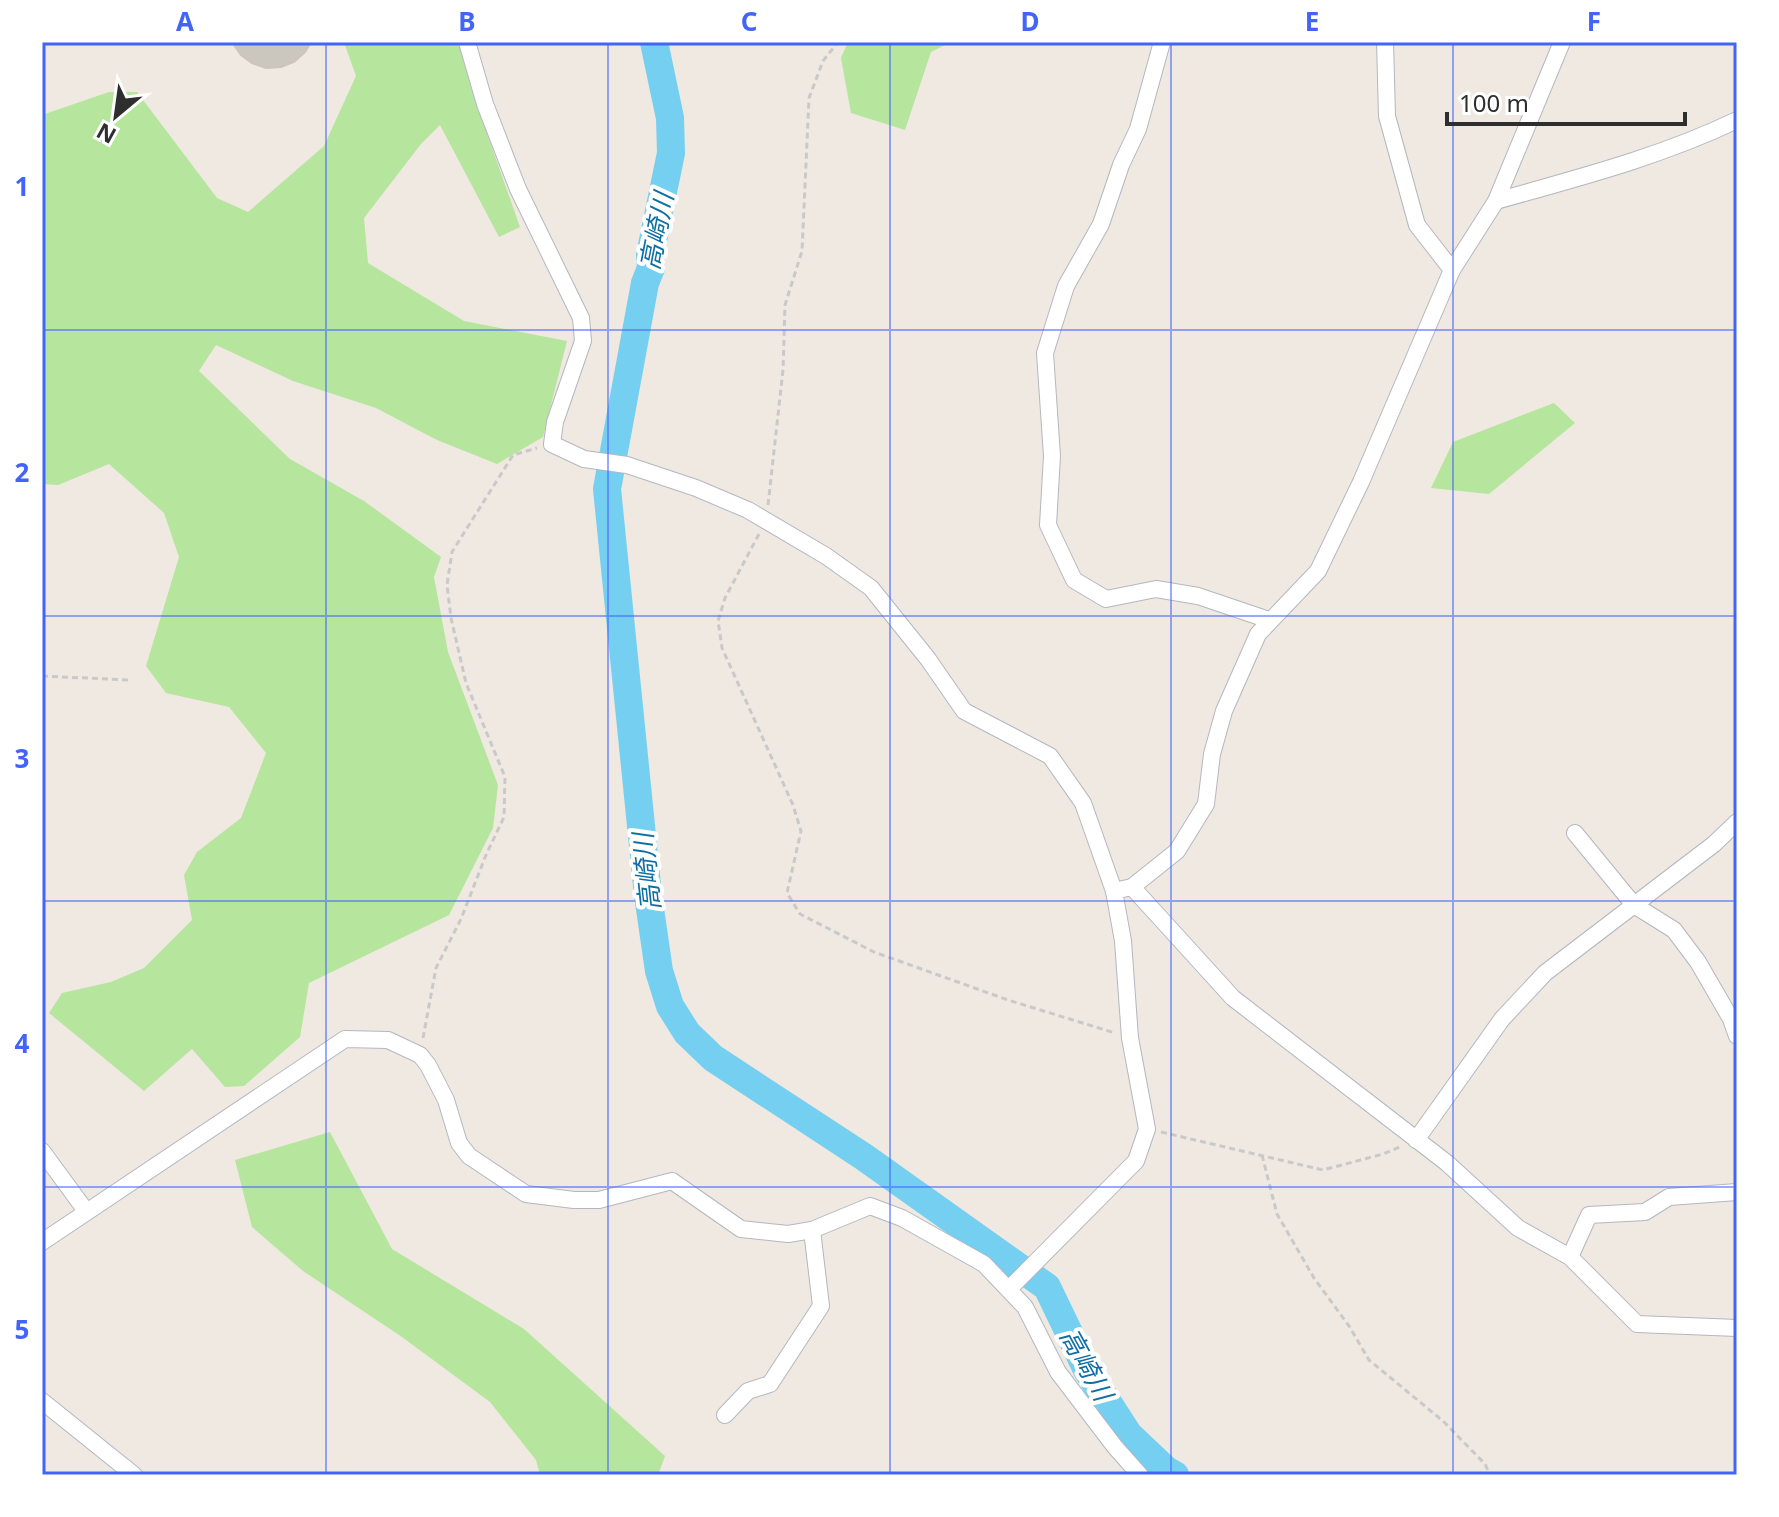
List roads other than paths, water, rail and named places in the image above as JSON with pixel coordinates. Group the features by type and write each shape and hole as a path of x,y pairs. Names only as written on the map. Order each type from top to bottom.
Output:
{"street":[{"path":"467,42 485,104 518,189 581,318 583,341 555,422 552,444 584,459 627,465 696,488 748,510 826,556 871,588 928,659 964,711 1050,756 1083,803 1114,891 1123,941 1130,1038 1147,1129 1136,1161 1009,1289"},
{"path":"1162,42 1138,129 1121,165 1101,224 1066,286 1045,353 1052,456 1048,525 1074,580 1106,599 1156,589 1198,596 1269,620"},
{"path":"1385,42 1387,116 1417,225 1452,270"},
{"path":"1114,891 1132,887 1177,851 1206,804 1212,754 1224,711 1258,634 1318,571 1361,482 1452,270 1496,201 1562,42"},
{"path":"1496,201 1626,164 1707,135 1737,120"},
{"path":"1416,1140 1513,1007 1545,973 1714,844 1737,822"},
{"path":"1575,833 1634,905 1674,930 1698,962 1731,1019 1737,1036"},
{"path":"1132,887 1233,998 1447,1163 1518,1228 1570,1257 1637,1324 1737,1328"},
{"path":"42,1242 345,1039 388,1040 420,1055 428,1065 446,1100 459,1143 469,1156 526,1194 599,1200 672,1181 741,1229 788,1234 812,1230 870,1206 902,1218 984,1264 1033,1320 1058,1372 1140,1475"},
{"path":"42,1151 86,1211"},
{"path":"1570,1257 1589,1215 1645,1212 1669,1197 1737,1192"},
{"path":"725,1415 748,1391 770,1384 821,1306 812,1230"},
{"path":"42,1401 134,1475"}],"waterway":[{"name":"高崎川","path":"654,42 670,118 671,153 607,489 648,895 659,971 670,1006 687,1033 713,1058 864,1157 1047,1287 1087,1370 1129,1435 1175,1475"}]}
